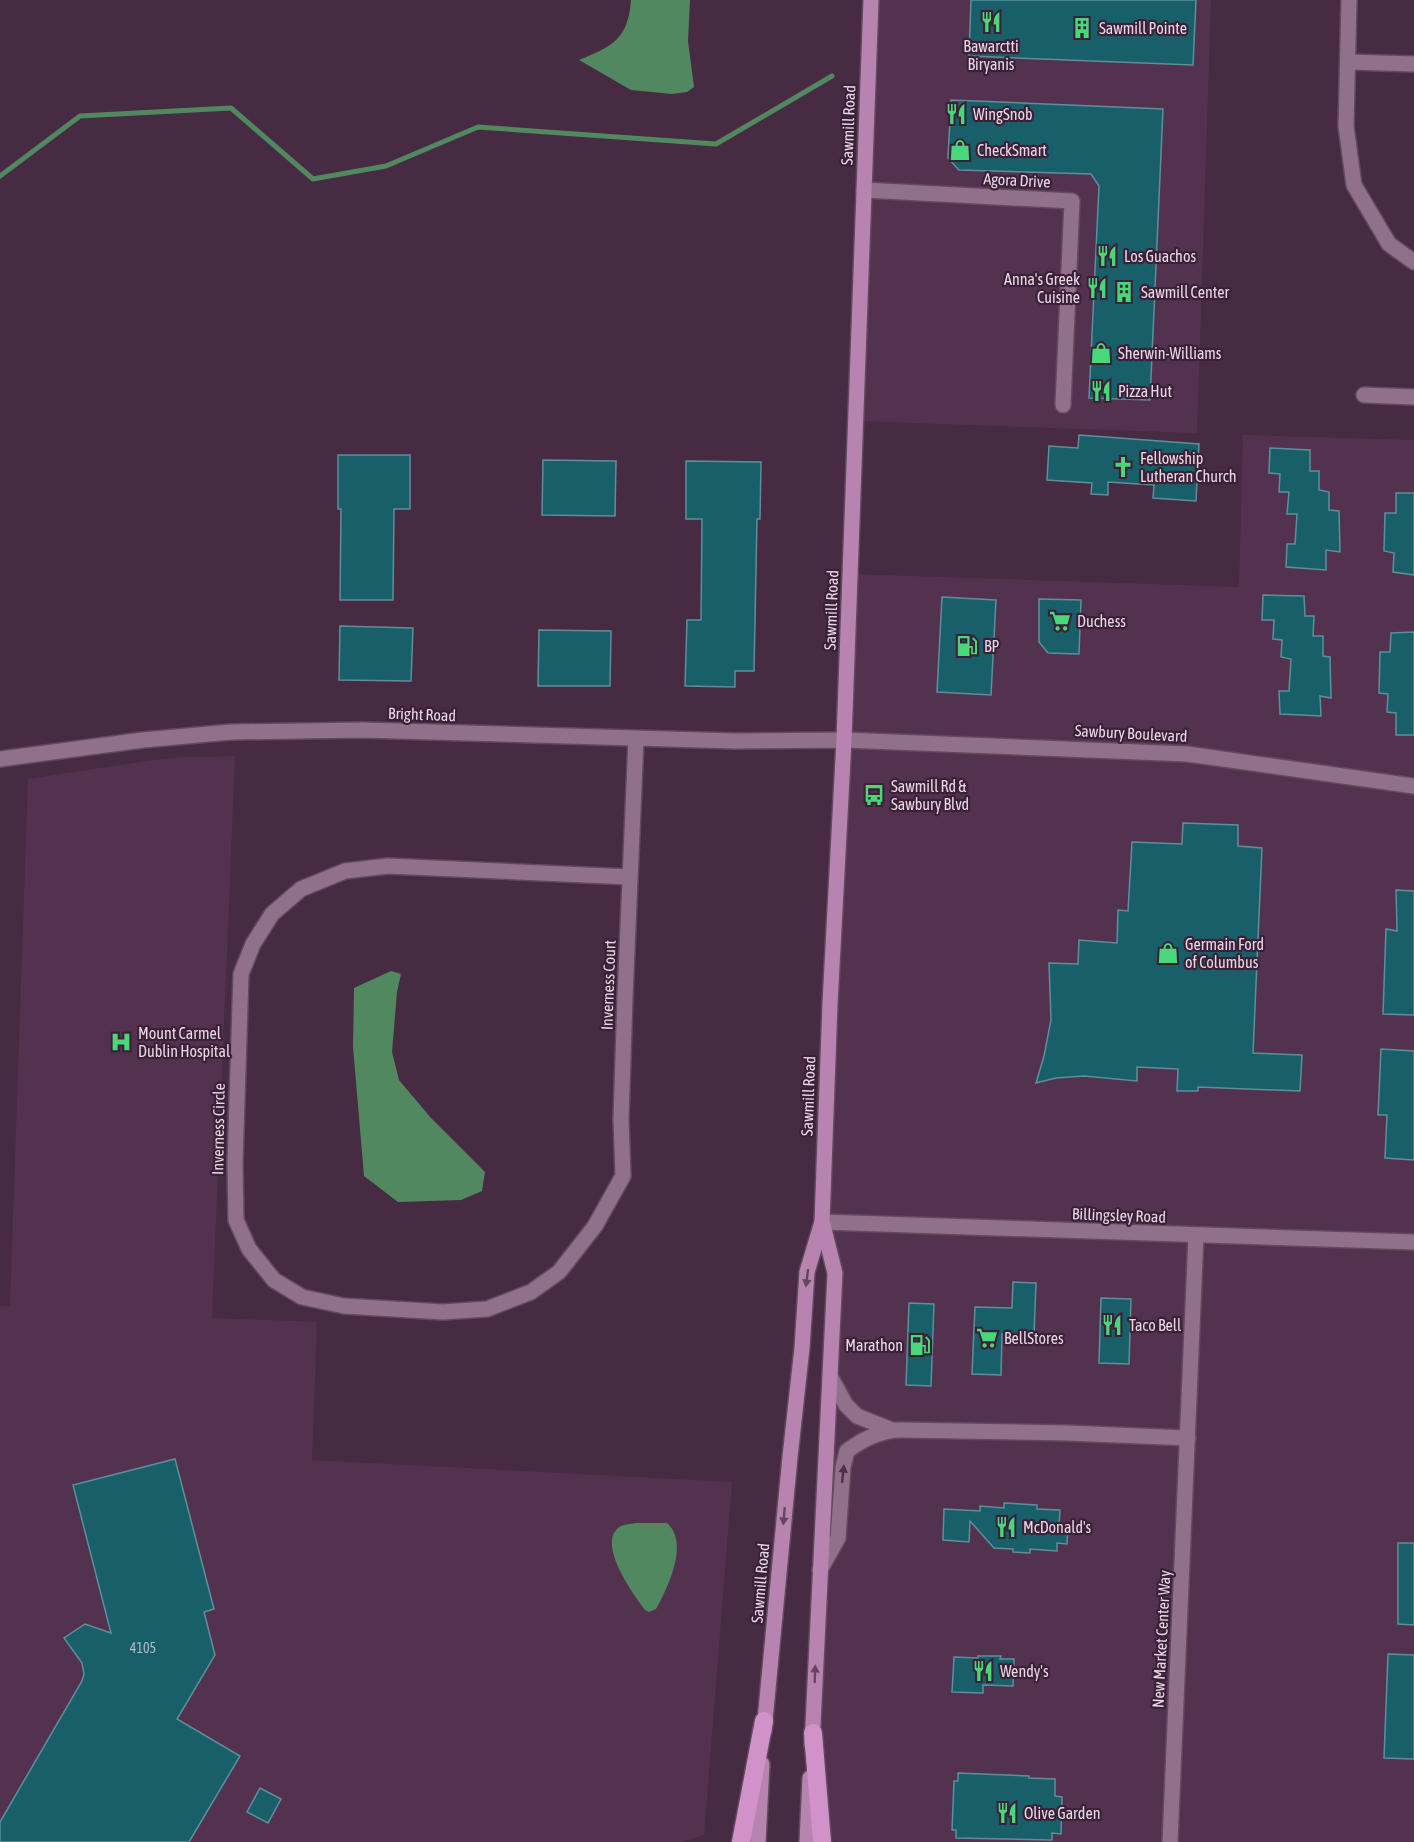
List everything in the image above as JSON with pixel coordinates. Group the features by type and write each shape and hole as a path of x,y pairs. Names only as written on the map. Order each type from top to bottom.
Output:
{"highway":[{"path":"741,1842 764,1721"},
{"path":"813,1733 822,1842"}],"main road":[{"name":"Sawmill Road","path":"758,1842 764,1721 802,1348 807,1272 822,1222 830,1004 844,740 871,0"},
{"name":"Sawmill Road","path":"807,1842 835,1273 822,1222"}],"street":[{"path":"1349,0 1346,126 1354,185 1389,244 1414,262"},
{"path":"1348,62 1414,64"},
{"name":"Agora Drive","path":"864,190 1072,201 1063,405"},
{"path":"1364,395 1414,397"},
{"name":"Bright Road","path":"0,759 143,740 280,731 362,730 735,741 844,740"},
{"name":"Inverness Court","path":"595,1226 623,1176 621,1119 636,739"},
{"name":"Sawbury Boulevard","path":"844,740 1187,754 1414,786"},
{"name":"Inverness Circle","path":"595,1226 559,1272 531,1292 488,1309 443,1312 344,1306 302,1297 274,1281 249,1248 236,1220 236,1113 241,974 252,944 272,914 301,889 345,871 388,866 630,877"},
{"name":"Billingsley Road","path":"822,1222 1414,1242"},
{"name":"New Market Center Way","path":"1170,1842 1196,1235"},
{"path":"830,1376 846,1405 857,1416 892,1430"},
{"path":"820,1570 838,1538 843,1467 847,1451 870,1436 892,1430 1188,1438"}],"shaded area":[{"path":"631,0 690,0 688,41 694,87 687,92 672,94 631,90 579,60 601,50 617,39 626,24"},
{"path":"871,0 1211,0 1197,433 856,421"},
{"path":"1243,435 1414,440 1414,1842 832,1842 813,1733 835,1273 822,1222 850,574 1239,587"},
{"name":"Mount Carmel Dublin Hospital","path":"235,756 212,1318 317,1322 312,1460 732,1482 704,1835 682,1842 0,1842 0,1306 10,1306 28,779 146,761 185,757"},
{"path":"391,971 401,974 397,992 392,1052 399,1080 431,1118 485,1172 482,1191 461,1200 398,1202 364,1176 353,1047 354,988"},
{"path":"637,1523 667,1523 674,1532 677,1542 677,1554 666,1590 656,1609 649,1612 645,1610 620,1571 612,1548 612,1538 618,1528"}],"building":[{"name":"Sawmill Pointe","path":"971,0 1196,0 1193,65 969,56"},
{"name":"Sawmill Center","path":"951,100 1163,109 1150,400 1089,398 1099,186 1091,174 959,170 948,158"},
{"name":"Fellowship Lutheran Church","path":"1079,435 1199,444 1196,501 1153,498 1154,485 1108,482 1108,495 1091,494 1092,483 1047,480 1049,446 1078,448"},
{"path":"1270,448 1310,450 1310,471 1319,471 1319,490 1329,492 1329,510 1339,511 1340,552 1326,550 1326,570 1286,567 1287,544 1295,544 1297,514 1287,514 1289,492 1279,492 1280,474 1269,473"},
{"path":"338,455 410,455 410,509 394,509 393,600 340,600 341,509 338,509"},
{"path":"543,460 616,461 615,516 542,515"},
{"path":"686,461 761,462 760,519 757,519 754,671 735,671 735,687 685,686 687,620 701,620 702,519 686,519"},
{"path":"1396,493 1414,493 1414,575 1393,572 1394,553 1384,551 1385,513 1396,513"},
{"path":"1263,595 1304,596 1305,616 1314,616 1313,636 1323,636 1323,656 1330,657 1331,698 1320,696 1321,716 1280,714 1279,691 1289,691 1291,659 1281,657 1282,640 1273,639 1274,620 1262,620"},
{"name":"BP","path":"942,597 996,600 991,695 937,692"},
{"name":"Duchess","path":"1039,599 1081,600 1079,654 1048,653 1039,642"},
{"path":"340,626 413,628 411,681 339,680"},
{"path":"539,630 611,631 610,686 538,686"},
{"path":"1414,632 1414,735 1396,735 1396,713 1387,712 1388,694 1379,693 1380,652 1390,652 1391,633"},
{"name":"Germain Ford of Columbus","path":"1183,823 1238,825 1238,846 1262,848 1253,1053 1302,1055 1300,1091 1198,1087 1198,1091 1177,1091 1178,1069 1137,1067 1137,1081 1084,1076 1056,1078 1036,1083 1051,1020 1049,963 1078,964 1079,940 1117,943 1118,910 1128,911 1132,842 1182,844"},
{"path":"1396,890 1414,891 1414,1015 1383,1014 1386,929 1397,931"},
{"path":"1381,1049 1414,1051 1414,1160 1385,1158 1387,1115 1378,1115"},
{"path":"1013,1282 1036,1283 1034,1335 1002,1334 1001,1375 972,1374 975,1307 1012,1308"},
{"name":"Taco Bell","path":"1101,1298 1131,1299 1129,1364 1099,1363"},
{"name":"Marathon","path":"909,1303 934,1304 931,1386 906,1385"},
{"path":"175,1459 214,1609 204,1612 215,1655 177,1719 240,1756 189,1842 0,1842 0,1822 82,1681 84,1674 82,1663 64,1638 85,1624 111,1633 73,1485"},
{"name":"McDonald's","path":"1004,1503 1037,1505 1037,1509 1060,1510 1059,1525 1068,1526 1067,1544 1057,1543 1057,1551 1030,1549 1030,1553 994,1548 970,1521 969,1542 943,1540 944,1509 980,1511 980,1506 1004,1508"},
{"path":"1398,1543 1414,1543 1414,1625 1398,1624"},
{"path":"1388,1654 1414,1655 1414,1759 1384,1758"},
{"name":"Wendy's","path":"978,1656 1001,1656 1000,1659 1014,1659 1013,1686 983,1685 983,1693 952,1692 954,1657 978,1658"},
{"name":"Olive Garden","path":"958,1773 1055,1779 1055,1796 1062,1797 1061,1834 1052,1833 1052,1840 956,1838 956,1830 952,1830 954,1781 958,1781"},
{"path":"260,1788 281,1799 268,1823 247,1812"}],"waterway":[{"path":"0,176 80,116 231,108 313,179 386,166 478,127 716,144 832,76"}],"place":[{"name":"Bawarctti Biryanis","path":"991,22"},
{"name":"Sawmill Pointe","path":"1082,28"},
{"name":"WingSnob","path":"956,114"},
{"name":"CheckSmart","path":"960,150"},
{"name":"Los Guachos","path":"1107,256"},
{"name":"Anna's Greek Cuisine","path":"1097,288"},
{"name":"Sawmill Center","path":"1124,292"},
{"name":"Sherwin-Williams","path":"1101,353"},
{"name":"Pizza Hut","path":"1101,391"},
{"name":"Fellowship Lutheran Church","path":"1123,467"},
{"name":"Duchess","path":"1060,621"},
{"name":"BP","path":"967,646"},
{"name":"Sawmill Rd & Sawbury Blvd","path":"874,795"},
{"name":"Germain Ford of Columbus","path":"1168,953"},
{"name":"Mount Carmel Dublin Hospital","path":"121,1042"},
{"name":"Taco Bell","path":"1112,1325"},
{"name":"BellStores","path":"987,1338"},
{"name":"Marathon","path":"920,1345"},
{"name":"McDonald's","path":"1006,1527"},
{"name":"Wendy's","path":"983,1671"},
{"name":"Olive Garden","path":"1007,1813"}]}
